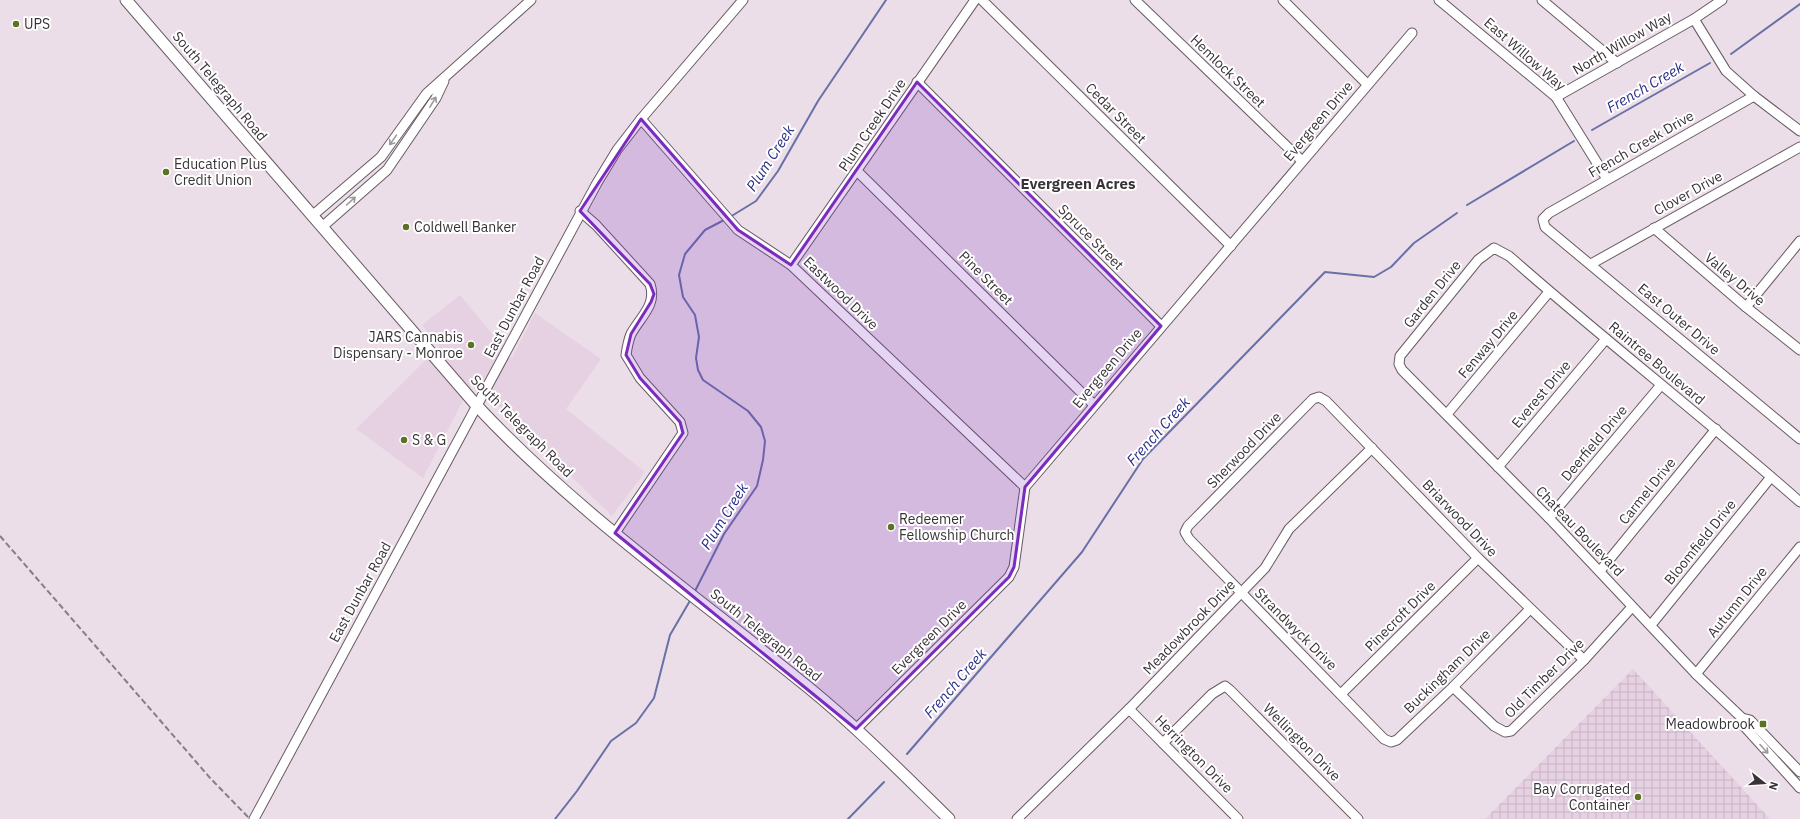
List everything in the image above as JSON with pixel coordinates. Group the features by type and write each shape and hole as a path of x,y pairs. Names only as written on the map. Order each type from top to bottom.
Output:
{"main road":[{"name":"South Telegraph Road","path":"126,0 477,406 515,446 556,484 615,533 809,688 856,729 949,819"}],"street":[{"path":"312,216 381,157 427,93 531,0"},
{"name":"East Dunbar Road","path":"254,819 477,406 580,211 617,150 641,119 743,0"},
{"name":"Plum Creek Drive","path":"791,265 858,171 917,82 975,0"},
{"name":"Cedar Street","path":"982,0 1231,246"},
{"name":"Hemlock Street","path":"1135,0 1302,161"},
{"path":"1283,0 1367,84"},
{"name":"East Willow Way","path":"1439,0 1556,97 1607,179"},
{"path":"1542,0 1617,63"},
{"name":"North Willow Way","path":"1556,97 1694,19 1722,0"},
{"path":"1694,19 1726,71 1754,96 1800,131"},
{"name":"Evergreen Drive","path":"856,729 1009,577 1014,567 1024,487 1231,246 1367,84 1412,34"},
{"path":"322,227 387,170 436,98 445,78"},
{"name":"Spruce Street","path":"917,82 1161,326"},
{"name":"French Creek Drive","path":"1543,219 1549,213 1607,179 1754,96"},
{"name":"Eastwood Drive","path":"641,119 730,222 741,232 791,265 1024,487"},
{"name":"Clover Drive","path":"1591,264 1800,147"},
{"name":"Pine Street","path":"858,171 1094,405"},
{"path":"580,211 601,230 650,284 654,294 651,302 631,334 628,341 626,355 640,378 680,422 683,433 615,533"},
{"name":"East Outer Drive","path":"1543,219 1545,227 1800,439"},
{"name":"Valley Drive","path":"1654,228 1746,307 1800,349"},
{"path":"1746,307 1800,241"},
{"name":"Raintree Boulevard","path":"1494,248 1509,256 1549,292 1661,386 1716,429 1800,502"},
{"name":"Garden Drive","path":"1399,364 1400,356 1478,260 1494,248"},
{"name":"Fenway Drive","path":"1447,414 1549,292"},
{"name":"Everest Drive","path":"1498,467 1606,339"},
{"name":"Chateau Boulevard","path":"1399,364 1402,370 1549,518 1696,674 1742,718 1750,720 1800,772"},
{"name":"Deerfield Drive","path":"1549,518 1661,386"},
{"name":"Briarwood Drive","path":"1316,398 1319,397 1326,401 1478,558 1584,660"},
{"name":"Sherwood Drive","path":"1192,522 1313,399 1316,398"},
{"name":"Carmel Drive","path":"1600,572 1716,429"},
{"name":"Meadowbrook Drive","path":"1017,819 1129,709 1265,568 1289,530 1372,448"},
{"name":"Bloomfield Drive","path":"1651,625 1771,477"},
{"name":"Strandwyck Drive","path":"1192,522 1185,532 1189,539 1381,736"},
{"name":"Autumn Drive","path":"1696,674 1800,547"},
{"name":"Pinecroft Drive","path":"1341,694 1478,558"},
{"name":"Old Timber Drive","path":"1453,687 1494,726 1505,732 1511,731 1584,660 1632,606"},
{"name":"Buckingham Drive","path":"1381,736 1391,742 1397,740 1453,687 1530,609"},
{"name":"Wellington Drive","path":"1163,743 1212,694 1225,686 1358,819"},
{"name":"Herrington Drive","path":"1129,709 1238,819"},
{"name":"Chateau Boulevard","path":"1742,718 1744,726 1800,788"}],"highlighted area":[{"path":"917,82 1161,326 1025,487 1014,567 1009,577 856,729 615,533 683,433 680,422 640,378 626,355 631,334 651,302 654,294 650,284 580,211 641,119 738,230 791,265"}],"shaded area":[{"path":"460,295 512,358 535,313 601,359 566,409 645,472 612,516 473,381 423,478 356,429 439,347 422,325"},
{"path":"1633,669 1770,819 1485,819"}],"waterway":[{"name":"Plum Creek","path":"730,217 756,201 778,171 818,101 886,0"},
{"name":"French Creek","path":"1731,54 1800,4"},
{"name":"French Creek","path":"1592,130 1710,63"},
{"name":"French Creek","path":"1467,205 1574,141"},
{"name":"French Creek","path":"907,754 1082,552 1143,459 1325,272 1374,277 1391,267 1414,243 1457,213"},
{"name":"Plum Creek","path":"694,593 724,534 757,486 763,460 765,441 761,427 748,411 703,380 698,370 696,358 699,337 695,315 683,297 679,275 685,254 705,230 726,219"},
{"name":"Plum Creek","path":"555,819 577,791 611,741 636,723 654,698 670,635 691,599"},
{"name":"French Creek","path":"848,819 884,782"}],"railway":[{"path":"0,536 211,779 250,819"}],"place":[{"name":"UPS","path":"16,24"},
{"name":"Education Plus Credit Union","path":"166,172"},
{"name":"Coldwell Banker","path":"406,227"},
{"name":"JARS Cannabis Dispensary - Monroe","path":"471,345"},
{"name":"S & G","path":"404,440"},
{"name":"Redeemer Fellowship Church","path":"891,527"},
{"name":"Meadowbrook","path":"1763,724"},
{"name":"Bay Corrugated Container","path":"1638,797"}],"district":[{"name":"Evergreen Acres","path":"1078,183"}]}
